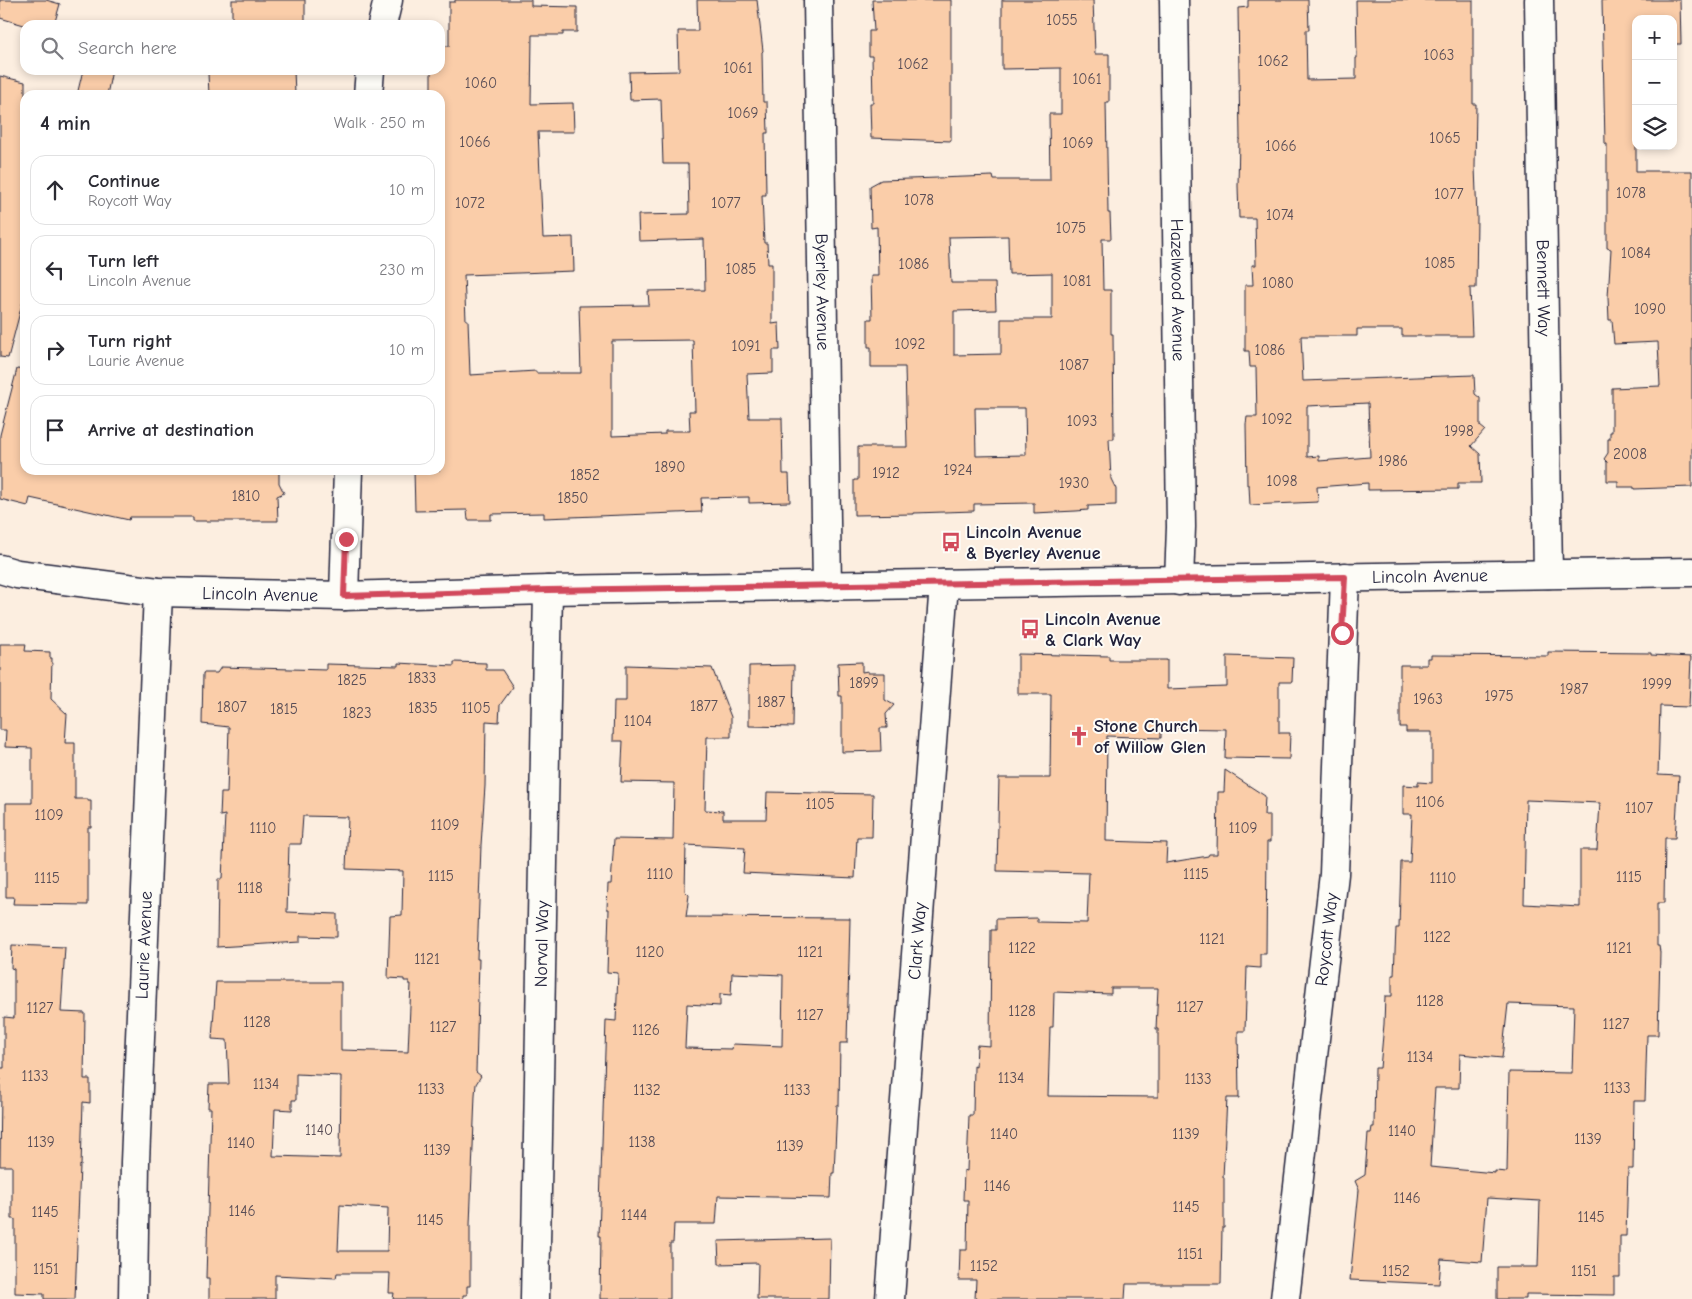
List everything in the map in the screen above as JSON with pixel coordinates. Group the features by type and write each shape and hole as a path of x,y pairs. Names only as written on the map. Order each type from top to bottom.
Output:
{"street":[{"path":"383,20 388,0"},
{"name":"Byerley Avenue","path":"818,0 827,586"},
{"name":"Hazelwood Avenue","path":"1174,0 1181,527 1179,580"},
{"name":"Bennett Way","path":"1539,0 1548,574"},
{"path":"368,90 370,75"},
{"path":"344,596 348,475"},
{"name":"Lincoln Avenue","path":"0,569 17,574 158,592 344,596 548,590 1692,572"},
{"name":"Roycott Way","path":"1285,1299 1334,874 1345,577"},
{"name":"Clark Way","path":"890,1299 944,584"},
{"name":"Norval Way","path":"535,1299 548,590"},
{"name":"Laurie Avenue","path":"133,1299 135,1162 158,592"}],"building":[{"path":"0,0 46,0 60,4 55,20 20,20 20,24 0,18"},
{"path":"232,0 305,0 305,20 232,20"},
{"path":"455,0 531,0 531,6 577,7 577,32 563,32 563,35 532,35 531,104 573,103 574,132 538,132 543,238 573,237 574,271 464,275 470,375 536,371 536,373 581,373 579,306 649,305 648,291 705,290 704,239 639,241 638,215 689,214 688,164 663,164 661,99 630,100 629,72 679,71 678,31 698,31 697,0 757,0 763,51 763,102 767,102 768,133 765,133 766,195 762,195 764,243 767,243 768,264 772,264 772,324 779,323 780,350 773,350 773,373 747,374 749,418 782,418 783,474 789,474 790,502 749,503 749,497 701,498 702,512 544,518 544,513 491,514 491,520 468,520 467,510 415,511 414,475 445,475 445,90 431,90 431,75 445,75 445,46 449,46 449,2 455,2","holes":["693,340 695,411 689,411 690,431 665,431 665,434 612,436 612,341"]},
{"path":"872,0 951,0 951,141 871,138 870,103 873,103 872,56 869,56 869,31 874,31"},
{"path":"1002,0 1093,0 1095,54 1109,54 1109,102 1106,102 1108,213 1110,213 1111,239 1102,239 1103,290 1111,290 1114,439 1109,439 1111,479 1116,489 1116,505 1088,506 1088,510 1034,513 1034,503 974,504 974,511 854,515 854,480 858,480 858,447 907,447 905,367 871,367 871,347 868,347 868,319 872,319 871,276 878,276 877,227 871,228 870,186 881,180 993,176 994,180 1050,180 1049,114 1061,114 1061,68 1002,69","holes":["1008,236 1009,274 1052,273 1052,319 1001,319 1001,354 954,355 954,311 996,310 995,283 951,283 949,237","975,408 1025,408 1026,455 976,456"]},
{"path":"1248,0 1308,0 1309,30 1306,30 1307,80 1356,79 1356,0 1473,0 1473,104 1476,104 1475,167 1477,218 1476,288 1470,288 1472,336 1402,336 1402,329 1357,329 1357,336 1301,336 1303,381 1474,375 1475,394 1480,398 1480,426 1485,430 1471,446 1480,454 1481,483 1458,483 1458,489 1368,490 1368,483 1317,487 1318,502 1250,505 1249,485 1247,485 1246,424 1247,417 1257,417 1256,367 1250,367 1249,351 1245,351 1245,285 1253,285 1252,265 1256,265 1255,218 1239,218 1238,186 1240,139 1238,8 1248,7","holes":["1368,403 1370,457 1319,461 1319,456 1307,457 1307,406"]},
{"path":"1602,0 1680,0 1681,44 1677,44 1677,15 1632,15 1632,150 1636,150 1636,171 1692,171 1692,487 1634,489 1634,487 1618,487 1618,481 1607,481 1607,462 1604,459 1608,453 1608,439 1610,439 1610,432 1612,432 1612,388 1660,386 1658,342 1614,344 1612,320 1609,320 1608,297 1611,249 1607,248 1607,144 1605,144"},
{"path":"82,75 111,75 108,90 78,90"},
{"path":"208,75 294,75 295,90 209,90"},
{"path":"0,76 25,82 25,90 20,90 20,312 8,358 0,357"},
{"path":"17,369 20,369 20,475 279,475 279,483 284,493 277,496 278,521 193,521 193,517 130,517 129,520 30,498 28,506 0,499 0,435"},
{"path":"0,644 26,644 25,651 50,652 50,658 52,658 51,699 67,714 65,743 75,743 75,799 88,799 88,801 91,801 91,827 88,827 88,905 13,904 14,897 6,897 6,803 32,803 32,748 5,747 6,730 0,730"},
{"path":"1548,652 1651,653 1651,655 1691,657 1689,707 1660,706 1658,775 1679,776 1675,838 1665,838 1664,903 1657,903 1657,946 1659,946 1660,952 1658,1035 1647,1035 1645,1101 1634,1101 1633,1169 1628,1169 1626,1236 1620,1236 1620,1277 1614,1277 1614,1295 1526,1294 1526,1299 1497,1299 1497,1267 1538,1267 1540,1201 1487,1198 1482,1262 1441,1259 1439,1284 1350,1280 1359,1190 1355,1181 1365,1175 1368,1133 1371,1133 1372,1127 1374,1127 1375,1068 1380,1068 1385,996 1392,996 1396,928 1399,928 1401,862 1410,862 1412,814 1403,814 1403,785 1418,786 1418,782 1432,783 1432,732 1406,732 1406,727 1400,727 1400,665 1427,665 1427,658 1431,658 1431,655 1548,656","holes":["1526,800 1600,803 1597,850 1580,850 1580,907 1524,904","1508,1004 1574,1006 1572,1073 1509,1072 1507,1172 1495,1171 1495,1173 1430,1167 1435,1088 1459,1088 1460,1054 1502,1058"]},
{"path":"1018,654 1109,656 1109,660 1167,660 1167,689 1227,687 1227,656 1293,658 1292,682 1279,682 1279,733 1290,733 1289,759 1225,758 1226,729 1161,728 1161,738 1107,736 1106,841 1167,843 1166,863 1217,854 1218,792 1224,792 1225,770 1265,796 1264,815 1270,815 1270,842 1267,842 1266,954 1260,954 1260,968 1247,967 1245,1031 1238,1031 1239,1098 1227,1098 1221,1284 1126,1284 1125,1299 975,1299 976,1280 959,1280 960,1250 967,1250 968,1200 963,1200 964,1170 967,1171 969,1115 973,1115 974,1066 976,1067 977,1045 990,1046 991,930 996,930 996,919 1037,918 1037,922 1087,923 1089,873 997,871 999,778 1050,778 1051,694 1018,694","holes":["1111,988 1158,988 1156,1029 1158,1029 1158,1097 1048,1096 1050,1027 1053,1027 1054,992 1111,994"]},
{"path":"454,662 486,663 486,670 502,670 513,687 500,705 499,722 486,721 477,959 479,959 476,1072 481,1076 476,1084 475,1095 470,1225 470,1286 467,1286 467,1295 463,1295 463,1299 393,1299 394,1293 389,1293 390,1273 337,1273 336,1278 275,1275 275,1299 209,1299 209,1278 206,1278 211,1108 208,1108 209,1084 229,1084 227,1040 212,1039 216,982 341,982 341,1050 408,1052 411,984 409,984 409,981 404,981 404,979 388,978 390,916 402,915 403,871 346,869 348,817 303,816 301,844 289,844 287,912 337,914 337,937 300,936 300,942 217,947 218,879 222,879 225,815 220,816 221,793 227,793 229,727 202,724 203,673 217,673 221,667 326,670 326,664 398,666 398,663 454,666","holes":["296,1074 341,1076 340,1158 273,1156 275,1109 292,1110 292,1100 296,1100","340,1205 388,1208 387,1251 338,1251"]},
{"path":"862,662 862,672 885,673 885,700 894,705 886,714 887,728 880,728 881,751 842,752 842,696 839,696 838,663"},
{"path":"626,665 712,668 731,717 731,737 707,737 705,810 723,811 723,819 766,819 767,792 873,794 872,837 857,837 855,878 743,873 745,848 686,845 685,891 689,895 686,917 850,918 847,1043 840,1043 839,1105 837,1105 831,1198 718,1196 716,1224 674,1224 673,1243 670,1243 670,1299 600,1299 601,1236 599,1236 606,1020 616,1021 618,973 607,972 608,884 611,884 614,839 673,840 674,783 621,782 623,741 613,741 614,701 626,701","holes":["732,973 783,975 782,1046 733,1044 732,1049 685,1048 687,1004 720,1006 720,994 731,995"]},
{"path":"794,665 793,727 749,726 749,666"},
{"path":"12,945 65,947 61,1012 85,1013 84,1079 90,1079 90,1103 83,1102 75,1299 44,1299 44,1294 15,1293 15,1219 12,1219 12,1166 0,1166 0,1068 4,1068 4,1017 14,1018 14,969 11,968"},
{"path":"830,1238 829,1299 757,1299 758,1263 719,1264 718,1241"}],"place":[{"name":"Lincoln Avenue & Byerley Avenue","path":"951,542"},
{"name":"Lincoln Avenue & Clark Way","path":"1030,629"},
{"name":"Stone Church of Willow Glen","path":"1079,736"}],"route":[{"path":"346,539 344,596 548,590 1345,577 1342,633"}]}
